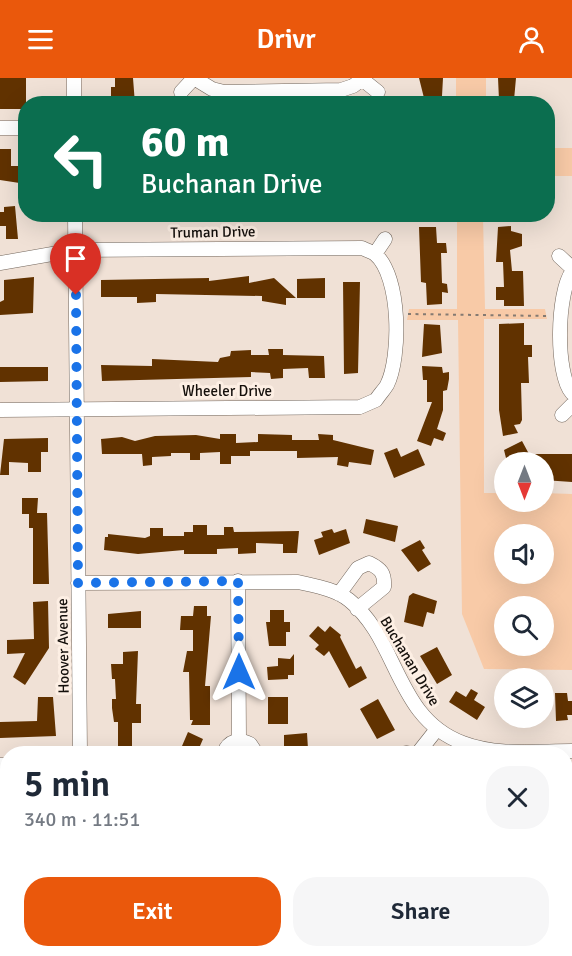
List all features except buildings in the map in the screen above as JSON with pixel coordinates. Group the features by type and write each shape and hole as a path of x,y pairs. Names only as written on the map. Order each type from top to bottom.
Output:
{"street":[{"path":"74,78 74,96"},
{"path":"181,92 194,78 212,89 225,92 327,91 353,86 363,79 378,92"},
{"path":"0,128 18,128"},
{"name":"Hoover Avenue","path":"75,222 80,746"},
{"path":"384,413 376,400 387,385 393,367 395,314 390,279 375,254 385,239"},
{"name":"Truman Drive","path":"0,263 75,250 346,247 362,248 375,254"},
{"path":"559,256 572,270 562,293 561,316 562,370 564,383 572,393"},
{"name":"Wheeler Drive","path":"0,410 360,407 376,400"},
{"name":"Buchanan Drive","path":"339,594 358,568 369,563 380,568 385,576 384,587 357,609"},
{"path":"238,581 239,740"},
{"name":"Buchanan Drive","path":"78,583 298,582 339,594 357,609 376,634 413,703 437,729 448,737 473,746"},
{"name":"Buchanan Drive","path":"424,746 437,729"},
{"path":"228,746 239,740 251,746"}],"path":[{"path":"395,314 561,316"}],"shaded area":[{"path":"456,78 486,78 486,96 456,96"},
{"path":"555,148 572,148 572,176 555,176"},
{"path":"457,222 483,222 485,309 545,309 547,319 484,319 484,493 494,493 494,512 554,512 554,493 572,494 572,670 484,669 462,614 458,320 407,320 409,309 457,309"}],"route":[{"path":"76,295 78,583 238,581 239,672"}]}
